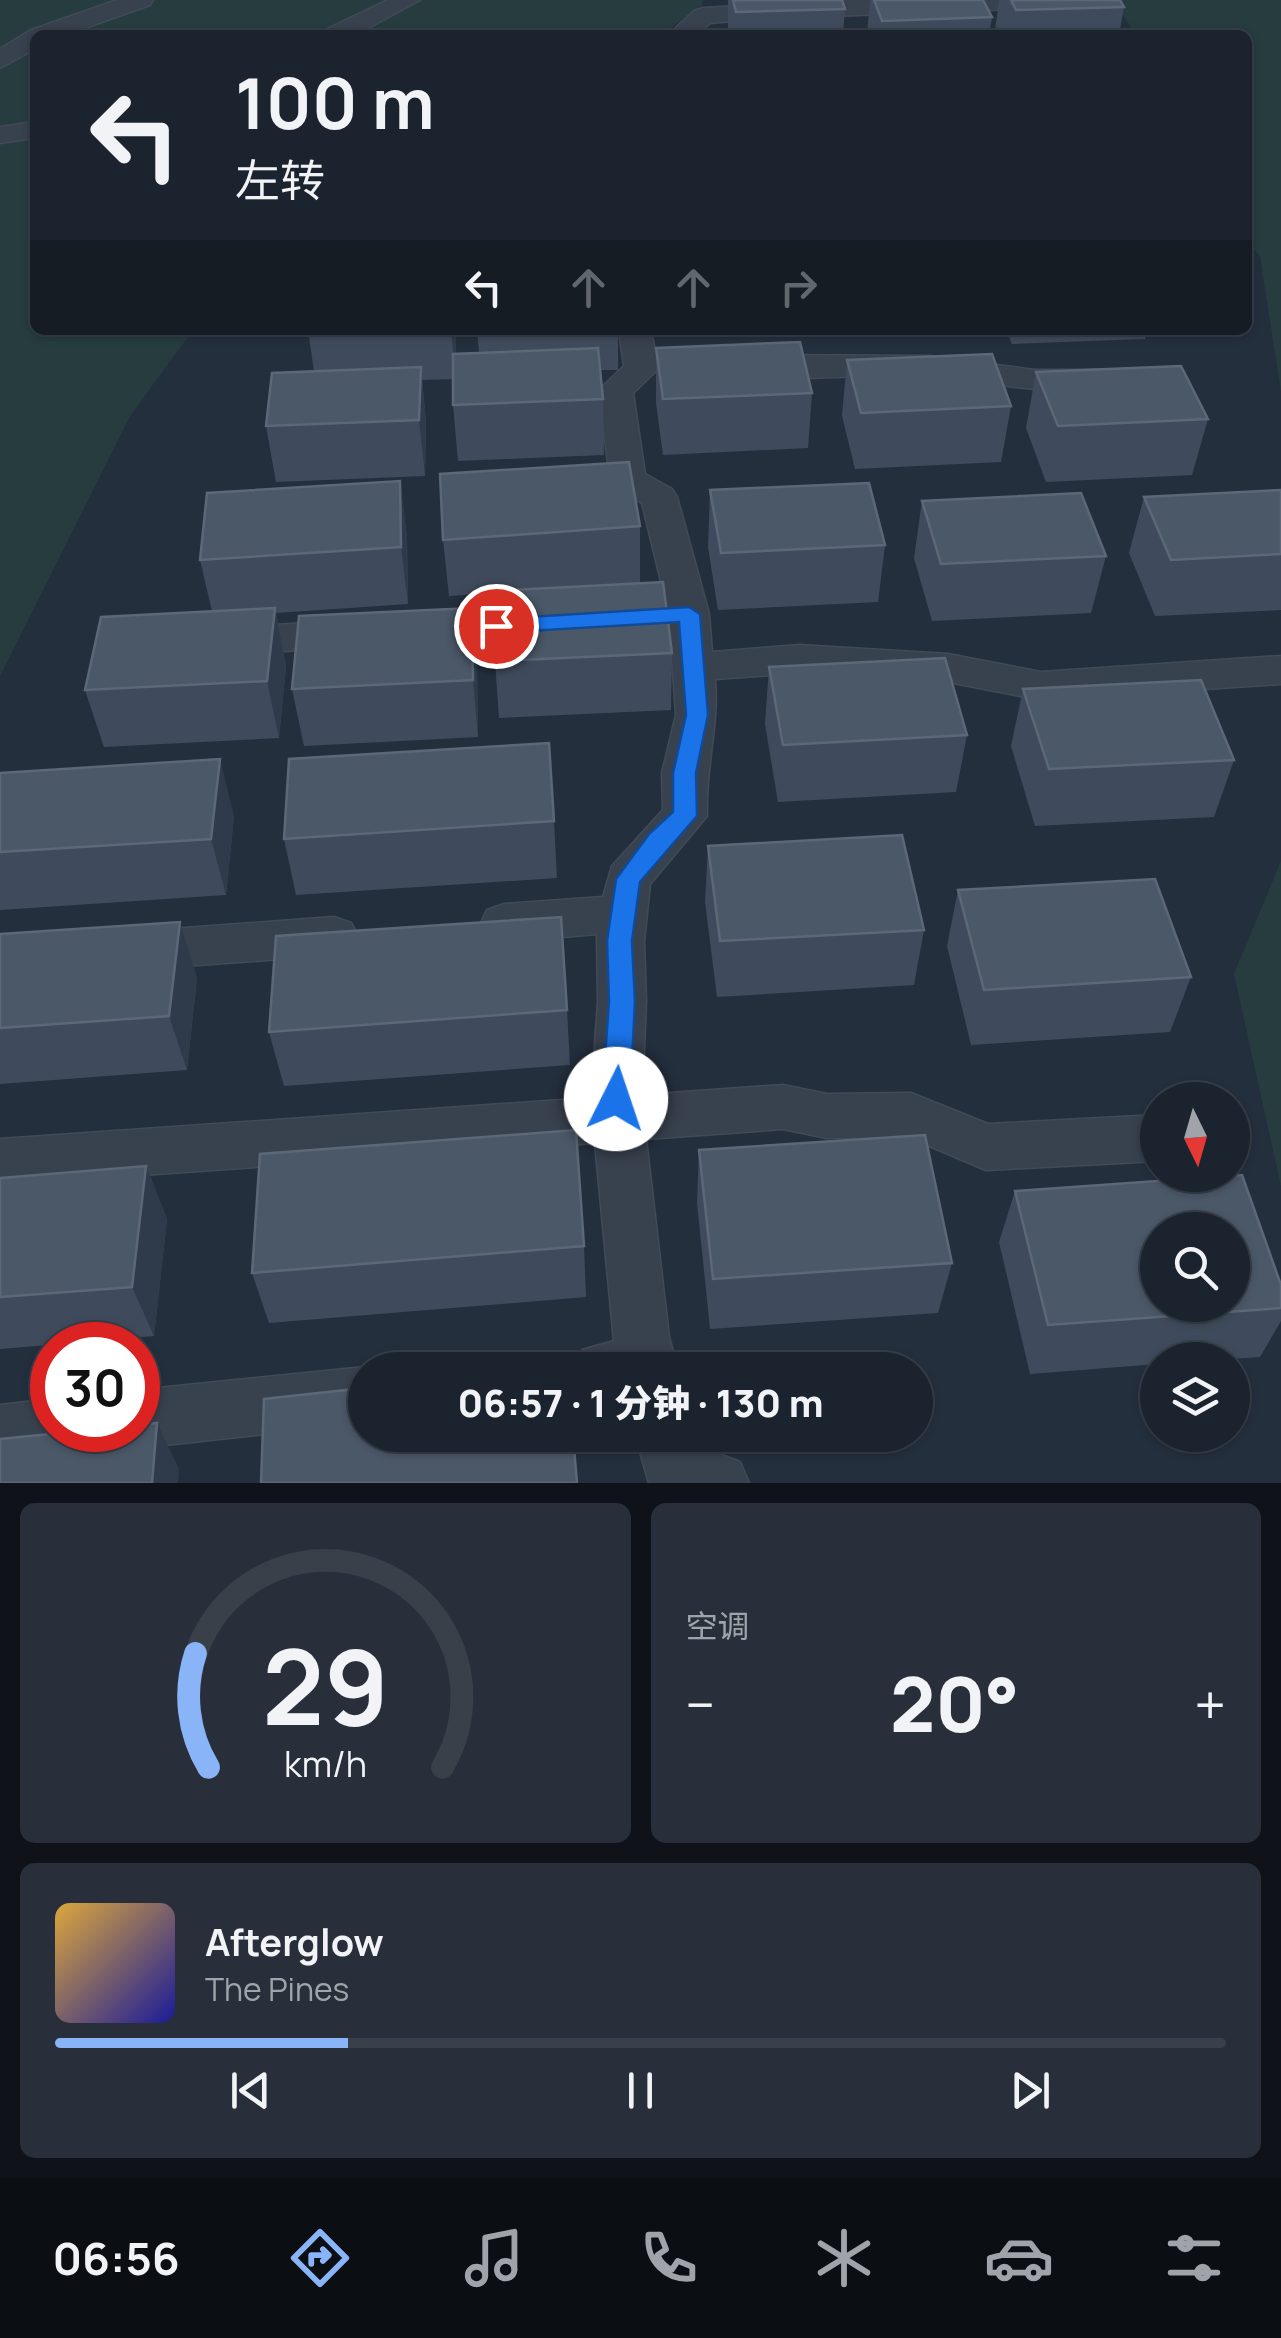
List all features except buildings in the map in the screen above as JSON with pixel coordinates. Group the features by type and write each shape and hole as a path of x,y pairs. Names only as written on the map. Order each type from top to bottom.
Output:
{"street":[{"path":"54,30 141,0"},
{"path":"345,30 408,0"},
{"path":"687,30 703,16 757,5 1063,0"},
{"path":"0,60 30,41"},
{"path":"0,135 30,131"},
{"path":"637,1352 641,1337 618,1119 623,914 628,879 658,840 685,816 684,773 697,715 693,667 670,615 659,498 628,479 616,390 651,356"},
{"path":"716,366 929,366 1034,380 1134,375"},
{"path":"186,645 592,620"},
{"path":"693,667 799,659 948,668 1041,686 1281,670"},
{"path":"468,926 623,914"},
{"path":"78,954 370,933"},
{"path":"0,1162 783,1106 826,1116 911,1115 986,1147 1140,1139"},
{"path":"160,1418 348,1397"},
{"path":"0,1434 30,1431"},
{"path":"668,1452 672,1467 718,1483"}],"green space":[{"path":"0,0 703,0 702,5 668,30 30,30 30,335 189,335 130,416 0,676"},
{"path":"1113,0 1281,0 1281,392 1260,256 1252,247 1252,30 1133,30"},
{"path":"1281,861 1281,1186 1234,974"}],"route":[{"path":"496,626 689,614 697,715 684,773 685,816 658,840 628,879 620,941 622,1002 616,1099"}]}
